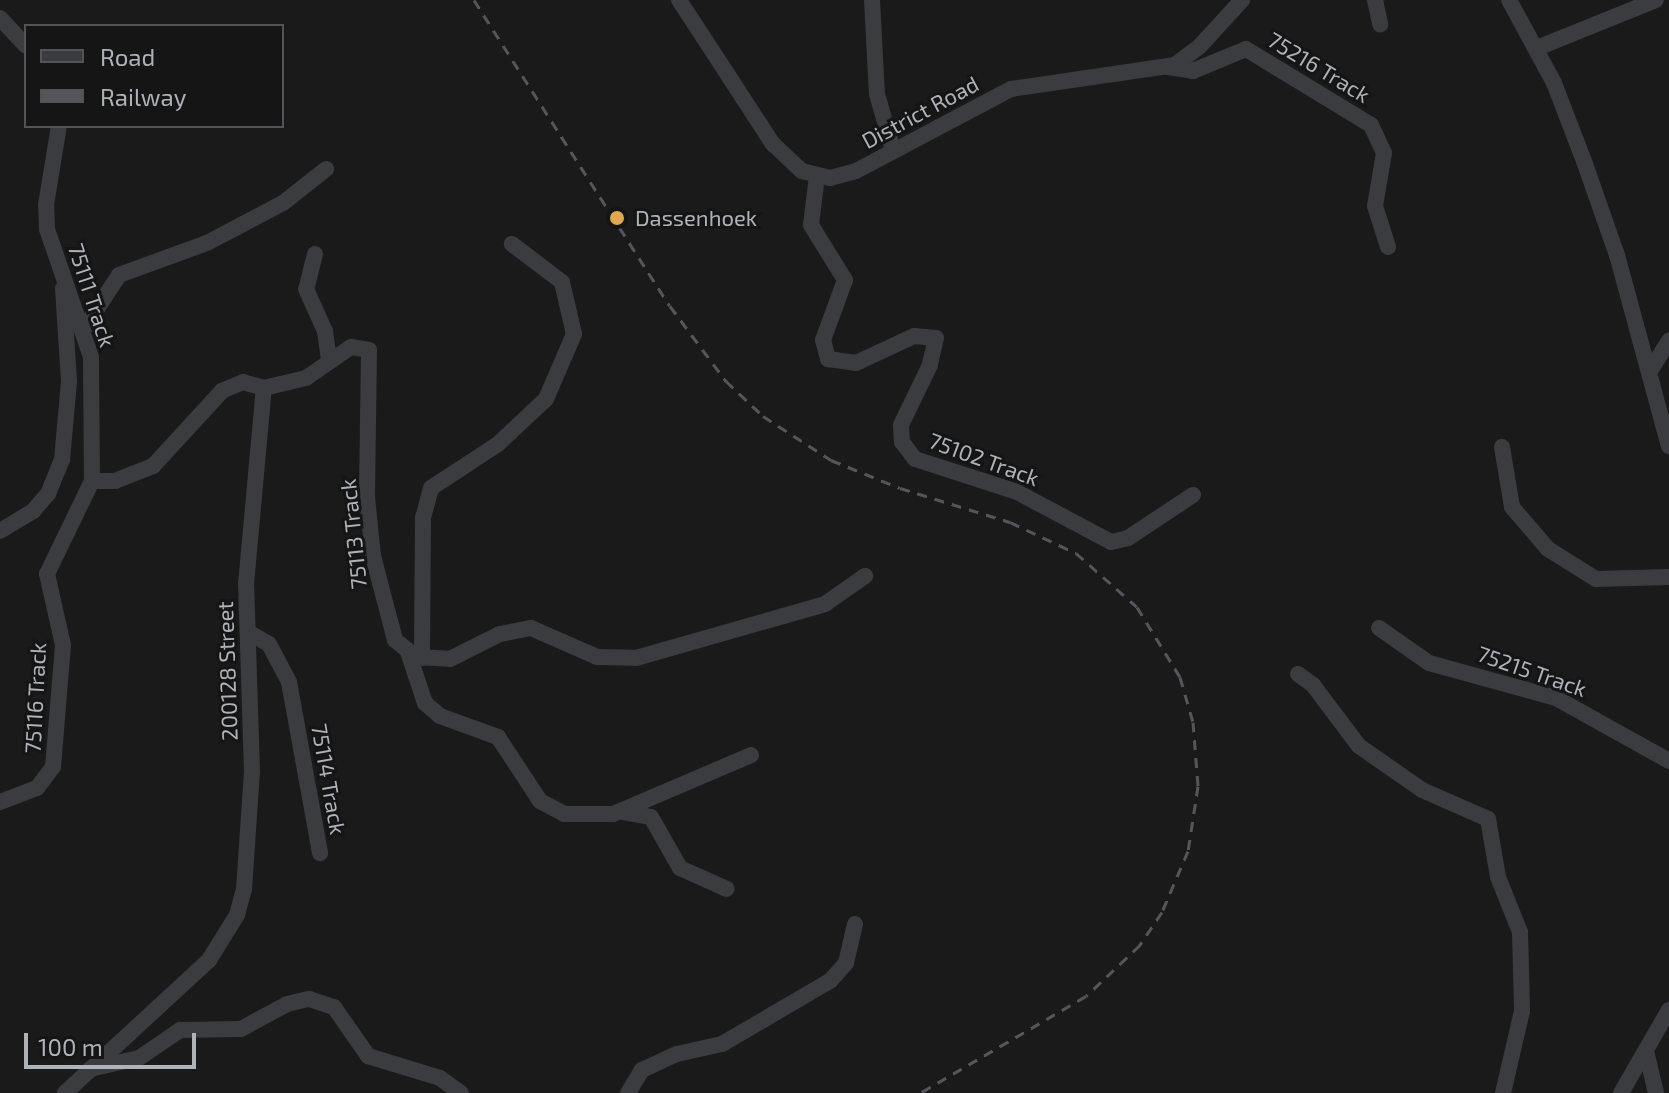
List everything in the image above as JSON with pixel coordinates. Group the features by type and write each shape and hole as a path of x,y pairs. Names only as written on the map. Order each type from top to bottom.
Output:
{"street":[{"path":"679,0 773,144 798,168 817,176"},
{"path":"872,0 877,94 893,150"},
{"name":"District Road","path":"817,176 843,176 1011,89 1168,67 1199,47 1242,0"},
{"path":"1375,0 1380,24"},
{"path":"1509,0 1537,48 1584,161 1650,371 1669,446"},
{"path":"1537,48 1659,0 1669,7"},
{"path":"0,18 24,44"},
{"name":"75216 Track","path":"1168,67 1193,71 1246,49 1371,125 1384,153 1375,206 1388,247"},
{"name":"75111 Track","path":"59,128 47,229 67,276 83,330 94,386 92,481"},
{"path":"83,330 106,289 123,272 207,243 283,203 326,169"},
{"name":"75102 Track","path":"817,176 811,225 845,280 823,340 828,359 856,363 914,336 932,334 937,343 930,365 901,425 902,442 909,453 924,465 1017,492 1111,542 1128,538 1193,495"},
{"path":"512,244 562,282 574,334 546,399 498,444 431,488 423,518 415,655 425,703 440,716 498,737 551,809 591,817 621,812 751,755"},
{"path":"92,481 115,481 153,466 222,391 243,382 264,388 306,378 329,360 325,331 306,289 315,254"},
{"path":"0,531 33,511 48,494 62,460 69,381 67,276"},
{"path":"1650,371 1669,341"},
{"name":"75113 Track","path":"329,360 351,347 366,347 371,356 367,470 373,556 395,640 415,655"},
{"name":"200128 Street","path":"65,1093 209,960 237,915 250,826 247,568 264,388"},
{"path":"1502,447 1512,507 1548,549 1596,579 1669,577"},
{"name":"75116 Track","path":"0,802 37,788 53,767 63,645 47,574 92,481"},
{"path":"415,655 450,659 500,634 531,628 597,657 636,658 673,651 757,619 816,607 865,576"},
{"name":"75215 Track","path":"1379,628 1429,663 1556,698 1669,761"},
{"name":"75114 Track","path":"248,632 263,639 283,667 305,751 320,853"},
{"path":"1298,674 1313,685 1359,746 1422,790 1485,814 1491,826 1498,877 1517,922 1522,1011 1503,1093"},
{"path":"621,812 651,817 680,868 727,889"},
{"path":"628,1093 642,1070 677,1054 722,1044 830,981 846,963 855,924"},
{"path":"90,1069 139,1058 180,1030 241,1029 287,1004 309,999 334,1007 368,1056 440,1078 461,1093"},
{"path":"1621,1093 1669,1010"},
{"path":"1646,1051 1656,1093"}],"railway":[{"path":"474,0 670,306 726,381 763,416 831,460 900,488 1010,522 1076,553 1137,607 1180,677 1193,722 1198,786 1188,851 1162,912 1140,945 1086,996 920,1093"}],"place":[{"name":"Dassenhoek","path":"617,218"}]}
